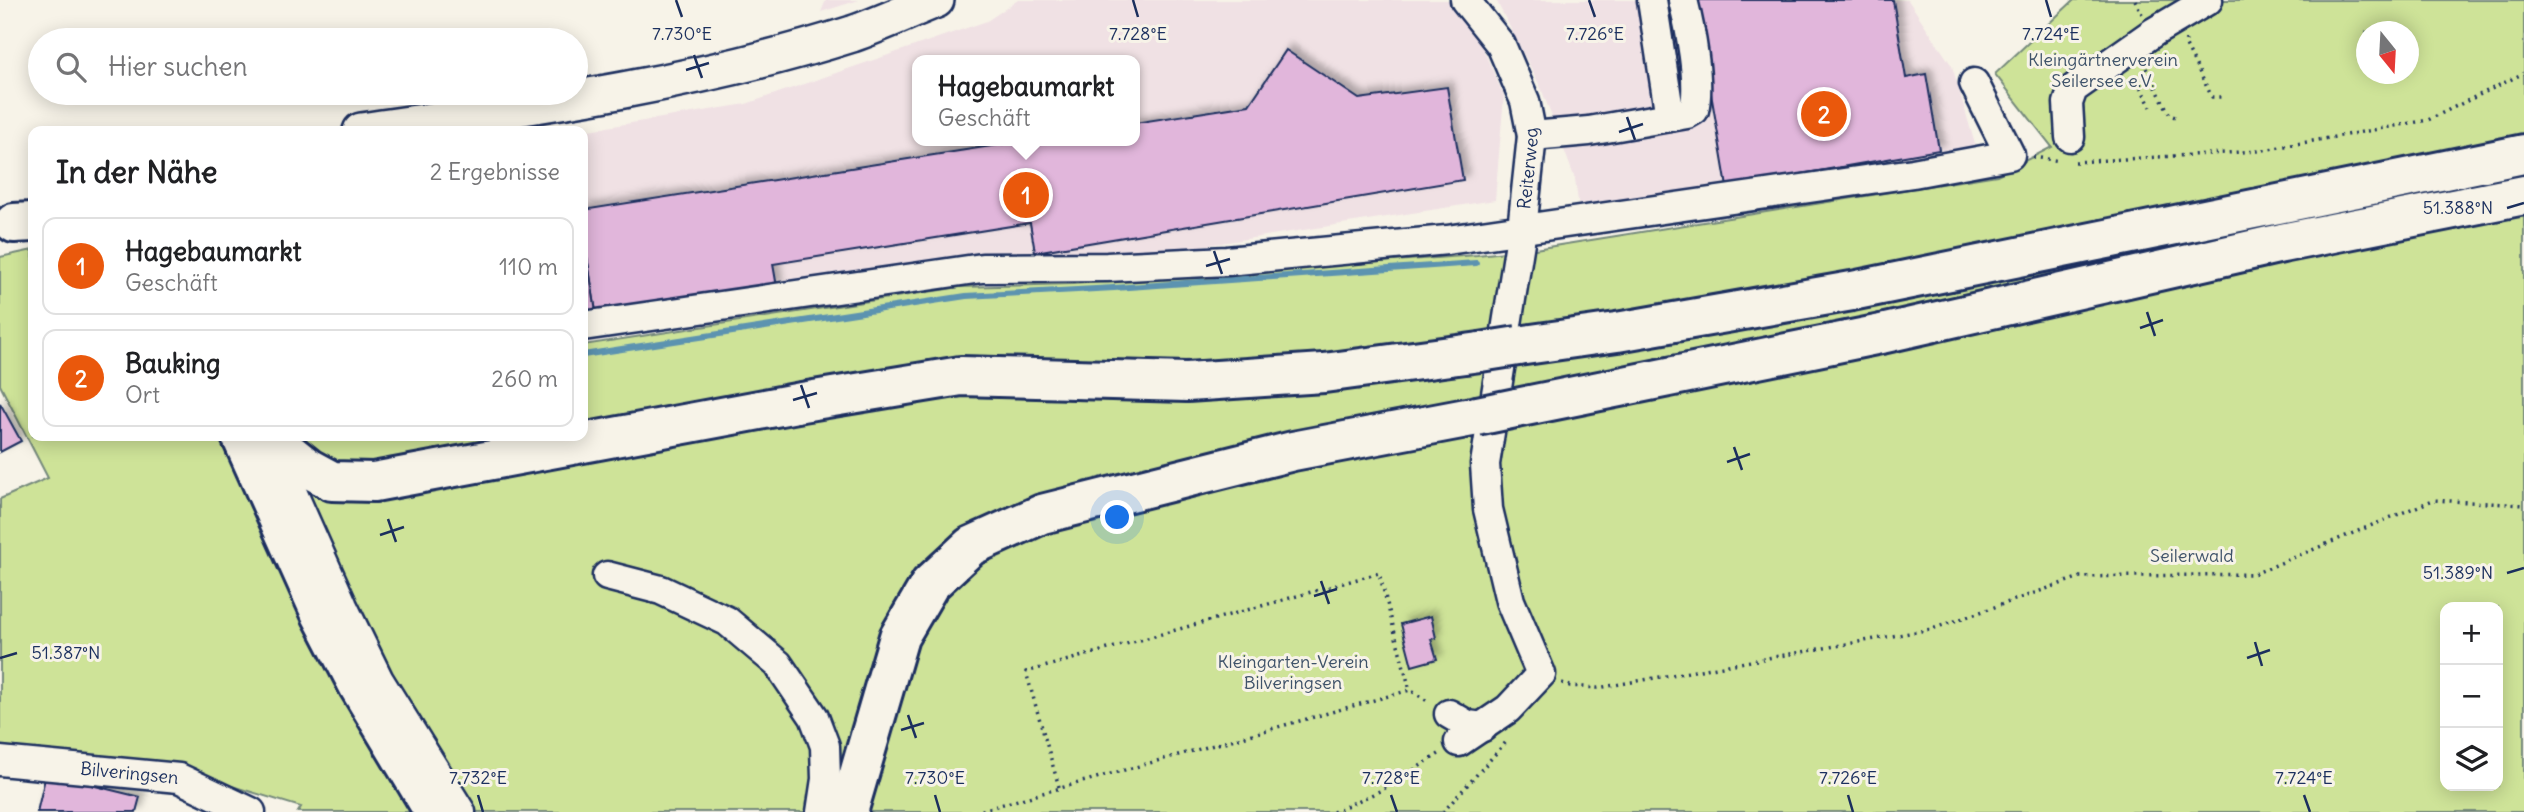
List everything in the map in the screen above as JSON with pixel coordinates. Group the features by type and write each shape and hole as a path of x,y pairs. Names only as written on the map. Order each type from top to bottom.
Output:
{"highway":[{"path":"274,441 308,468 332,481 373,482 802,402 961,376 1187,382 1324,373 1617,332 1852,291 2524,154"},
{"path":"848,812 899,638 930,584 971,546 1042,514 1293,451 1881,334 2282,243 2524,195"},
{"path":"244,441 297,531 321,614 369,683 434,812"}],"main road":[{"path":"588,98 719,71 854,33 936,0"},
{"path":"396,126 543,105"}],"street":[{"name":"Reiterweg","path":"1465,0 1502,45 1525,101 1532,136 1521,229 1485,464 1488,509 1510,601 1541,674"},
{"path":"1653,0 1670,117"},
{"path":"1532,136 1589,131 1687,114 1694,110 1697,98 1690,25 1683,0"},
{"path":"2070,137 2068,103 2073,89 2200,5"},
{"path":"588,325 982,268 1107,267 1227,261 1447,240 1913,173 2010,155 1974,83"},
{"path":"270,441 297,531"},
{"path":"607,576 661,590 727,621 778,664 814,717 825,746 826,779 821,812"},
{"path":"1459,742 1508,709 1541,674"},
{"path":"369,683 461,812"},
{"path":"1449,714 1468,725 1483,727"},
{"name":"Bilveringsen","path":"0,761 179,778 251,812"}],"path":[{"path":"2200,5 2201,24 2188,32 2185,44 2212,97 2224,97"},
{"path":"2130,49 2151,107"},
{"path":"2130,49 2147,59 2146,70 2170,116 2178,118"},
{"path":"2010,155 2072,162 2258,151 2428,120 2524,73"},
{"path":"1541,674 1570,686 1598,688 1741,664 1932,629 2080,578 2254,574 2433,500 2524,505"},
{"path":"1059,787 1026,672 1379,573 1410,690 1449,714"},
{"path":"975,812 1410,690"},
{"path":"1333,812 1382,790 1459,742"}],"shaded area":[{"path":"826,0 859,0 821,12"},
{"path":"1018,0 1461,0 1504,96 1495,200 588,342 588,130 746,104 987,21"},
{"path":"1496,0 1908,0 1952,66 1982,168 1583,238 1575,179 1541,88"}],"green space":[{"name":"Seilerwald","path":"2074,0 2524,0 2524,812 298,812 301,807 173,768 0,753 0,499 48,478 29,441 588,441 588,344 960,287 1072,284 1535,249 1997,175 2052,147 1995,74"},
{"name":"Seilerwald","path":"28,251 28,439 0,385 0,257"}],"building":[{"path":"1695,0 1893,0 1906,78 1926,74 1939,150 1727,187"},
{"path":"1286,50 1359,99 1447,87 1463,180 1035,252 1030,223 773,264 777,287 596,312 588,263 588,209 991,146 1140,146 1140,122 1249,105"},
{"path":"588,263 596,312 588,313"},
{"path":"0,403 21,441 0,452"},
{"path":"1431,616 1436,638 1431,639 1437,659 1412,666 1401,624"},
{"path":"46,774 140,797 136,812 37,812"}],"waterway":[{"path":"588,354 966,296 1476,263"}],"place":[{"name":"Bauking","path":"1824,114"},
{"name":"Hagebaumarkt","path":"1026,195"}],"park label":[{"name":"Kleingärtnerverein Seilersee e.V.","path":"2103,70"},
{"name":"Kleingarten-Verein Bilveringsen","path":"1293,672"}]}
